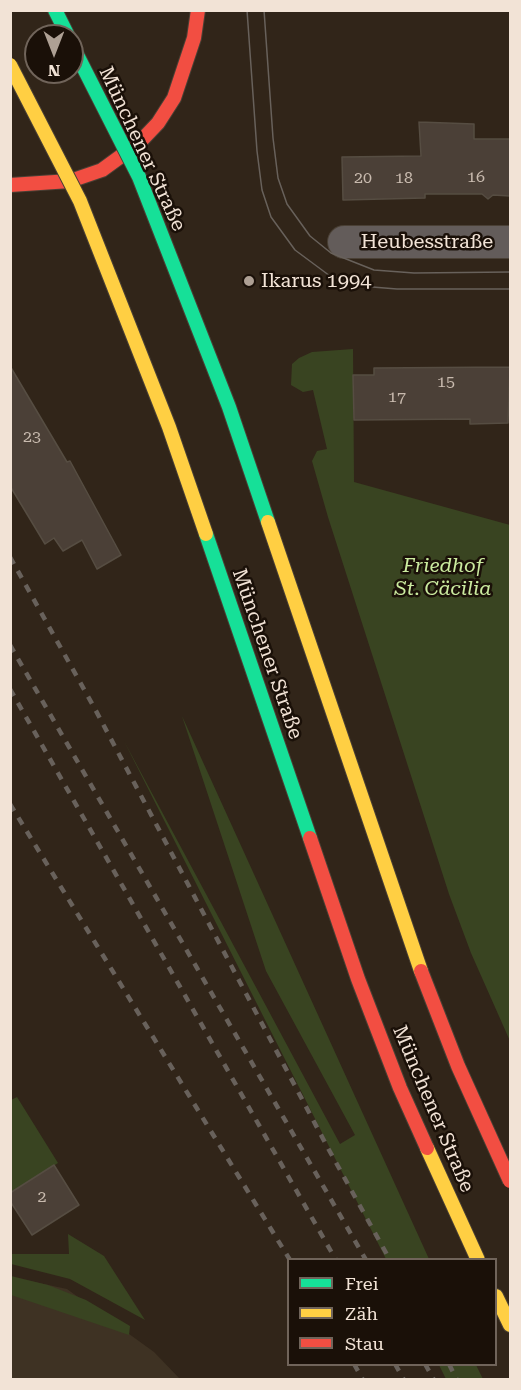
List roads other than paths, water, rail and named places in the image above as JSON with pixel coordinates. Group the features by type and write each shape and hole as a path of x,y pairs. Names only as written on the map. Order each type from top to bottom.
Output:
{"highway":[{"path":"55,10 62,24"},
{"path":"10,185 38,185 81,177 102,170 139,143 158,123 174,98 194,38 198,10"},
{"name":"Münchener Straße","path":"10,65 80,201 169,427 358,979 400,1088 477,1258"},
{"name":"Münchener Straße","path":"84,69 139,177 229,407 412,947 458,1066 510,1181"},
{"path":"497,1300 510,1325"}],"street":[{"name":"Heubesstraße","path":"344,242 510,242"}],"tram line":[{"path":"247,10 262,190 271,217 295,250 330,276 360,286 397,289 510,289"},
{"path":"264,10 278,178 287,204 310,236 331,253 374,270 414,273 510,272"}],"railway":[{"path":"10,557 95,709 329,1150 389,1258"},
{"path":"10,645 365,1258"},
{"path":"10,689 335,1258"},
{"path":"10,804 289,1258"},
{"path":"355,1366 363,1380"},
{"path":"396,1366 404,1380"},
{"path":"426,1366 434,1380"},
{"path":"450,1366 457,1380"}],"place":[{"name":"Ikarus 1994","path":"249,281"}],"park label":[{"name":"Friedhof St. Cäcilia","path":"443,578"}]}
